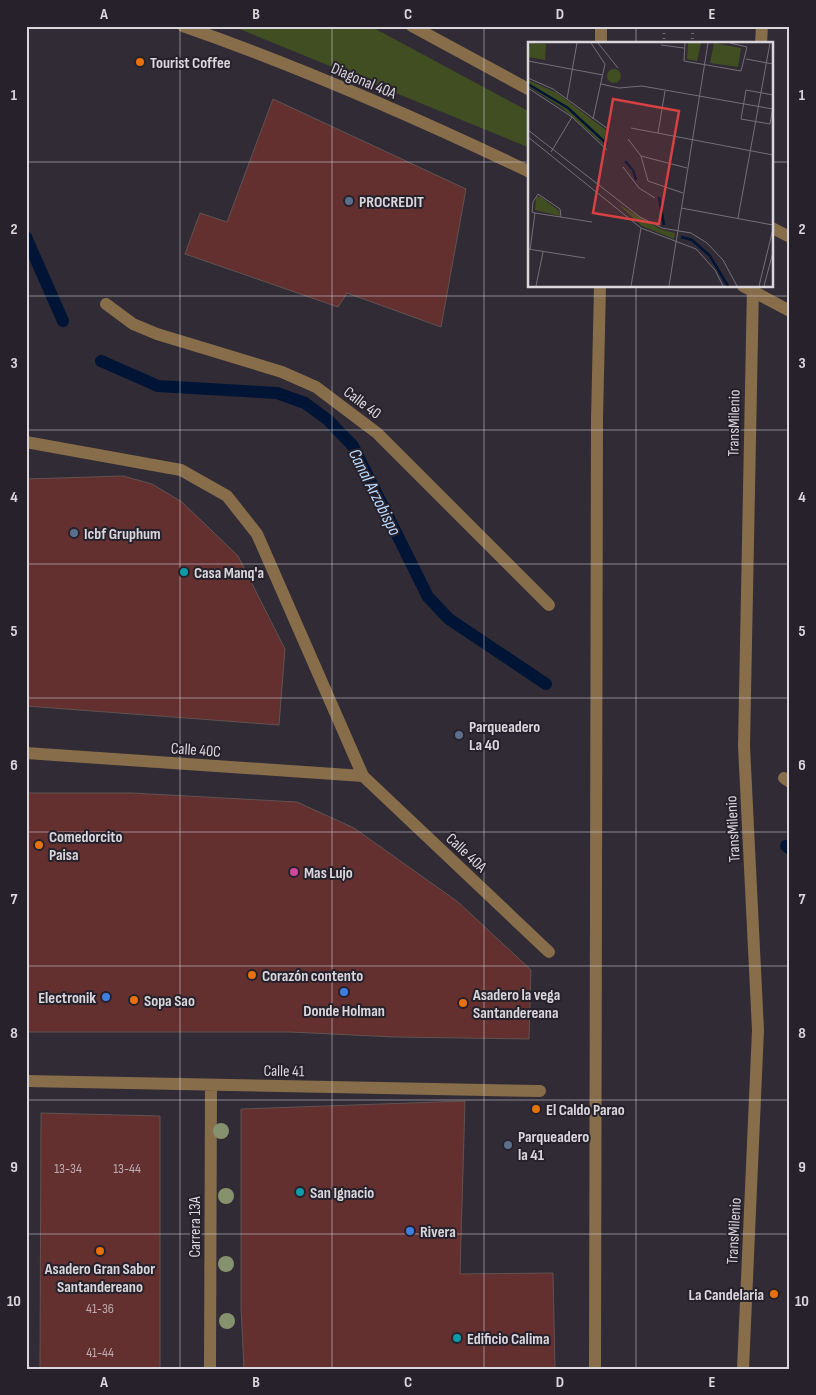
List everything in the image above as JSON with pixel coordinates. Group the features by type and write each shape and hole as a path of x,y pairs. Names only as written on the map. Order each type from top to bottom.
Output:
{"street":[{"name":"Diagonal 40A","path":"183,26 275,60 407,116 528,171"},
{"path":"412,26 528,89"},
{"path":"601,26 601,42"},
{"path":"761,42 762,26"},
{"path":"774,229 790,237"},
{"path":"595,1369 597,419 600,288"},
{"path":"750,288 790,312"},
{"name":"TransMilenio","path":"743,1369 758,1030 744,746 750,288"},
{"name":"Calle 40","path":"106,304 133,324 157,334 282,372 316,387 377,433 549,605"},
{"path":"26,442 181,470 227,496 258,534 363,776"},
{"name":"Calle 40C","path":"26,753 363,776"},
{"name":"Calle 40A","path":"363,776 549,952"},
{"name":"Calle 41","path":"26,1081 540,1091"},
{"name":"Carrera 13A","path":"210,1369 211,1085"}],"path":[{"path":"664,26 664,42"},
{"path":"692,42 693,26"}],"green space":[{"path":"232,26 370,26 528,111 528,147"}],"building":[{"name":"PROCREDIT","path":"273,99 466,189 441,327 347,293 338,307 185,254 200,213 227,222"},
{"path":"123,476 152,484 182,502 238,556 285,649 279,725 26,706 26,479"},
{"path":"26,793 132,793 297,802 354,828 458,902 531,970 529,1039 395,1037 290,1032 26,1032"},
{"path":"465,1101 460,1274 553,1273 555,1369 244,1369 241,1308 241,1109"},
{"path":"41,1113 160,1116 160,1369 40,1369"}],"waterway":[{"name":"Canal Arzobispo","path":"26,237 63,321"},
{"name":"Canal Arzobispo","path":"101,361 158,386 277,393 305,403 328,420 353,446 428,597 449,619 546,684"},
{"name":"Canal Arzobispo","path":"786,846 790,849"}],"place":[{"name":"Tourist Coffee","path":"140,62"},
{"name":"PROCREDIT","path":"349,201"},
{"name":"Icbf Gruphum","path":"74,533"},
{"name":"Casa Manq'a","path":"184,572"},
{"name":"Parqueadero La 40","path":"459,735"},
{"name":"Comedorcito Paisa","path":"39,845"},
{"name":"Mas Lujo","path":"294,872"},
{"name":"Corazón contento","path":"252,975"},
{"name":"Donde Holman","path":"344,992"},
{"name":"Electronik","path":"106,997"},
{"name":"Sopa Sao","path":"134,1000"},
{"name":"Asadero la vega Santandereana","path":"463,1003"},
{"name":"El Caldo Parao","path":"536,1109"},
{"name":"Parqueadero la 41","path":"508,1145"},
{"name":"San Ignacio","path":"300,1192"},
{"name":"Rivera","path":"410,1231"},
{"name":"Asadero Gran Sabor Santandereano","path":"100,1251"},
{"name":"La Candelaria","path":"774,1294"},
{"name":"Edificio Calima","path":"457,1338"}]}
